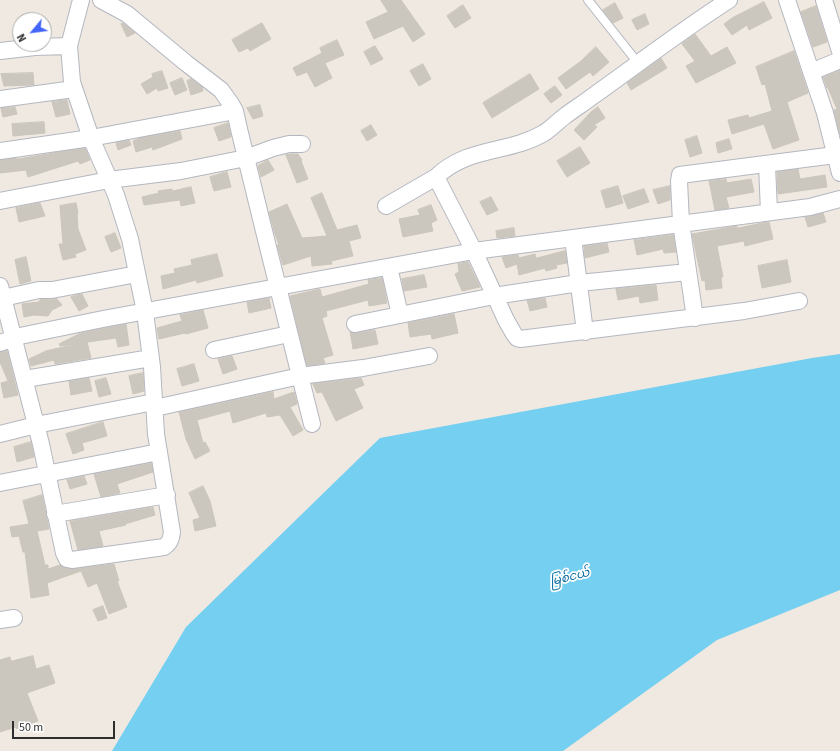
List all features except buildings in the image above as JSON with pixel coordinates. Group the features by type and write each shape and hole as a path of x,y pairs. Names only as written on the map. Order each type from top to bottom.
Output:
{"street":[{"path":"81,0 69,46 74,89 91,138 116,195 130,239 145,312 151,358 156,434 172,532 170,541 164,547 72,560 67,559 64,554 25,379 7,340 2,292 52,290 137,274"},
{"path":"101,0 127,14 221,90 235,111 312,424"},
{"path":"386,206 436,177 454,162 481,152 520,144 541,134 695,22 729,0"},
{"path":"787,0 825,113 840,173"},
{"path":"824,0 840,51"},
{"path":"0,52 35,47 69,46"},
{"path":"811,72 840,60"},
{"path":"0,99 74,89"},
{"path":"0,151 91,138 235,111"},
{"path":"0,201 109,180 181,171 246,158 278,147 298,143 302,144"},
{"path":"695,318 681,223 680,175 835,155"},
{"path":"767,164 769,212"},
{"path":"436,177 474,251 506,320 517,338 523,340 695,318 799,301"},
{"path":"7,340 103,319 474,251 810,207 840,199"},
{"path":"574,238 584,332"},
{"path":"389,266 400,315"},
{"path":"355,324 494,296 579,283 688,272"},
{"path":"214,350 289,334"},
{"path":"0,434 300,376 363,368 429,356"},
{"path":"25,379 151,358"},
{"path":"0,483 159,452"},
{"path":"56,514 166,496"}],"lane":[{"path":"588,0 638,63"}],"water":[{"name":"မြစ်ငယ်","path":"840,354 840,590 717,640 563,751 112,751 186,627 380,438"}]}
